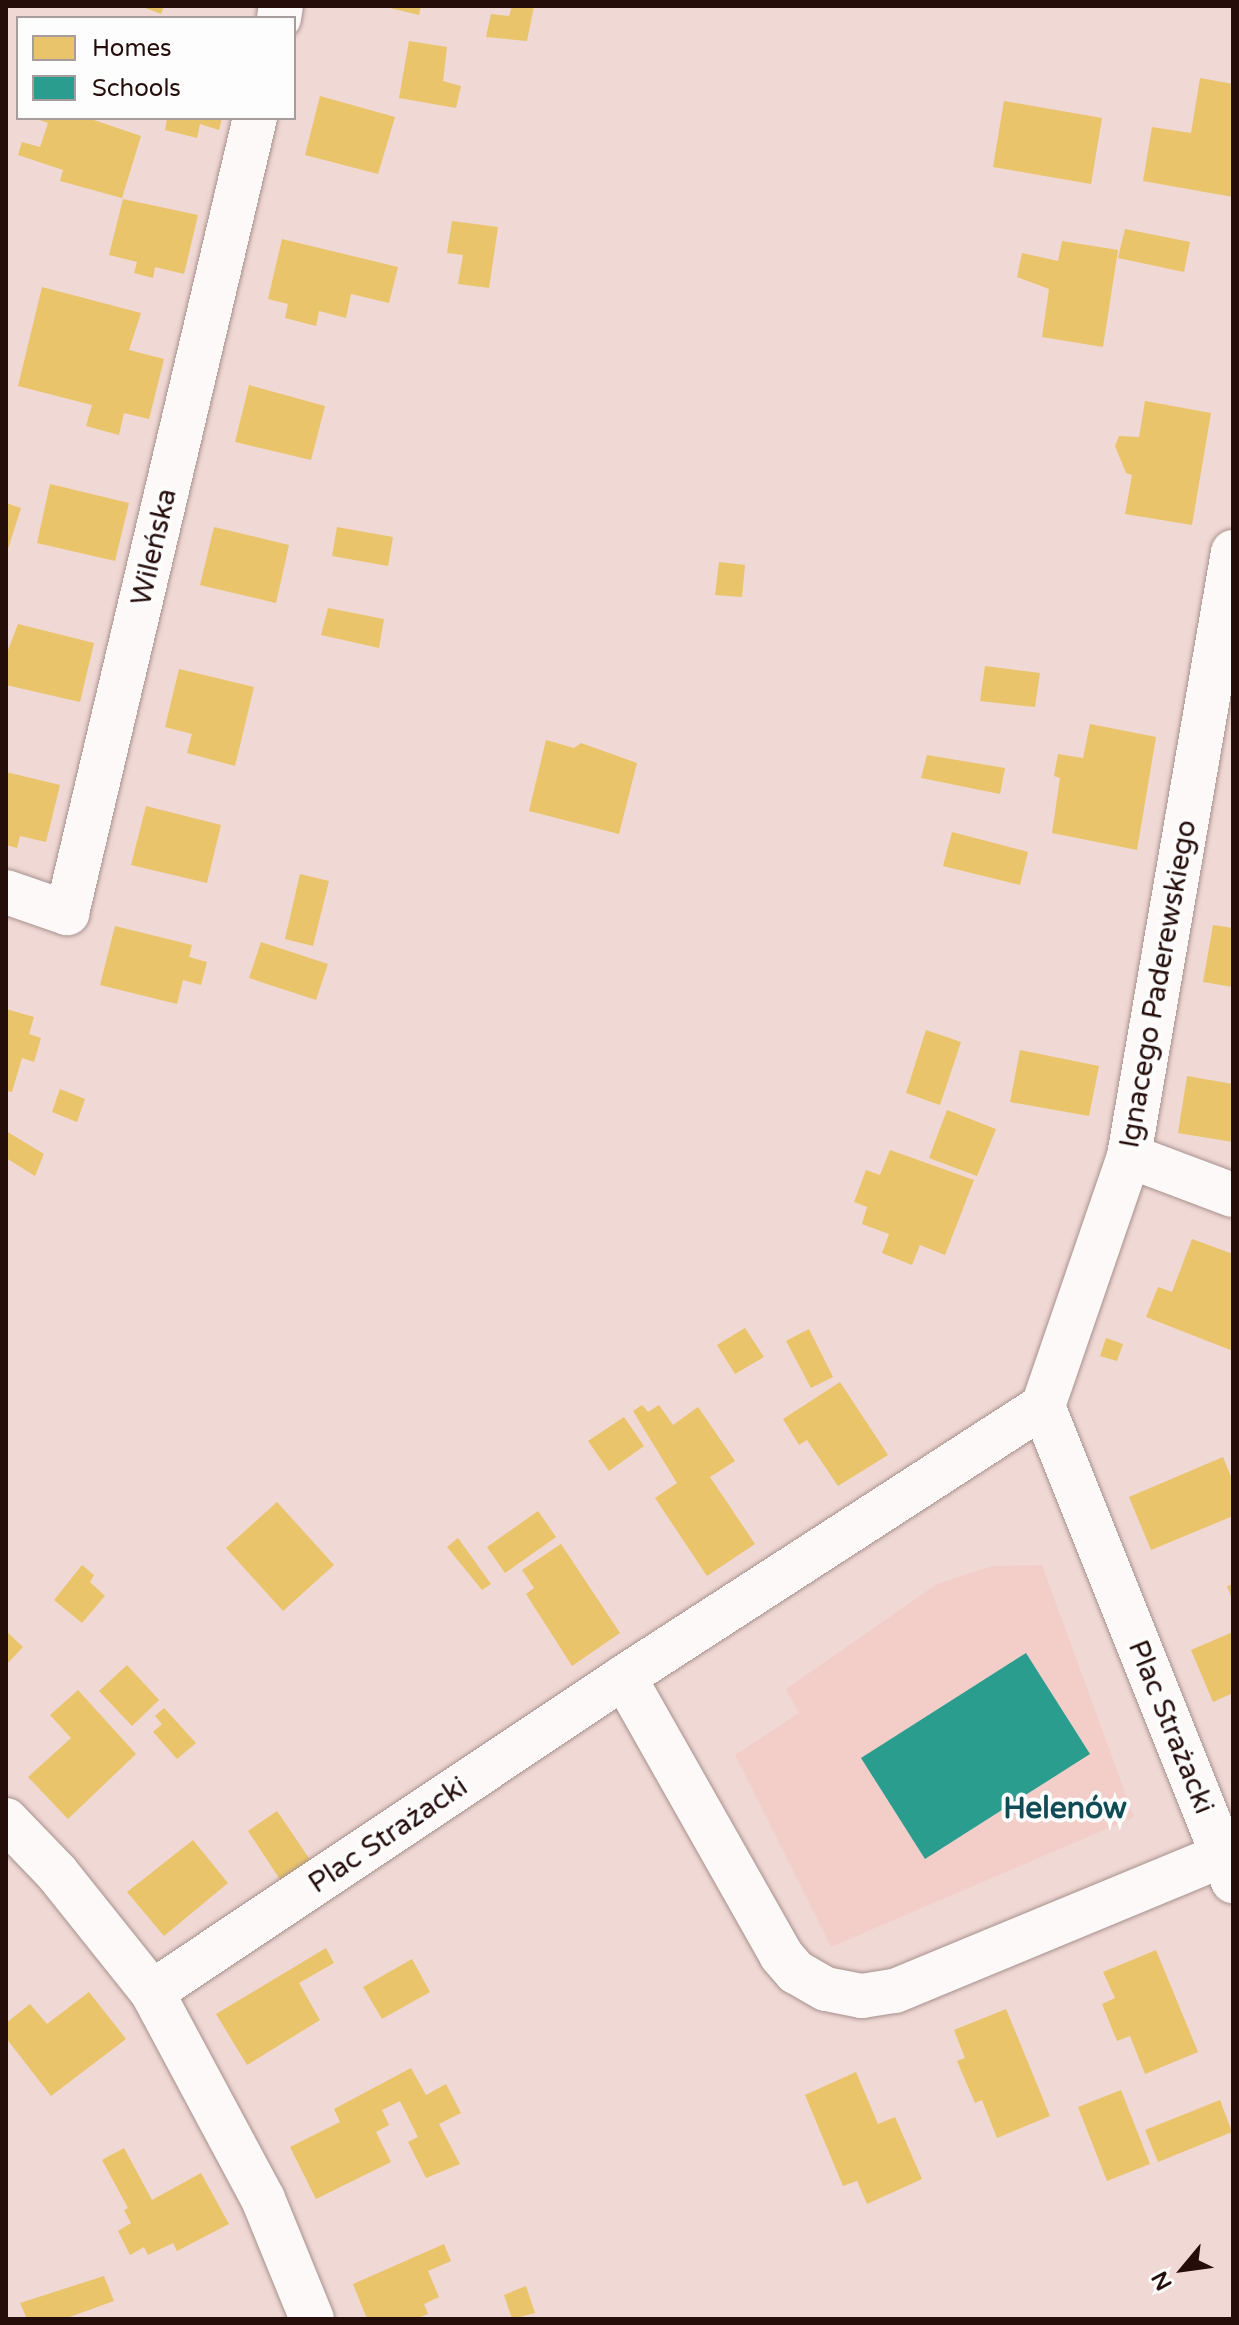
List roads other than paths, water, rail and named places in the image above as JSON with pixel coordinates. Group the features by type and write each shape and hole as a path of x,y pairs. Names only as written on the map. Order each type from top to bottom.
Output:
{"street":[{"name":"Wileńska","path":"6,892 67,913 255,120"},
{"name":"Ignacego Paderewskiego","path":"1043,1406 1129,1156 1233,552"},
{"path":"1129,1156 1233,1195"},
{"name":"Plac Strażacki","path":"152,1992 624,1677 1043,1406 1228,1868 895,1991 862,1996 826,1989 796,1972 781,1955 624,1677"},
{"path":"6,1820 57,1873 152,1992 263,2199 312,2319"}],"district":[{"name":"Helenów","path":"1065,1809"}]}
